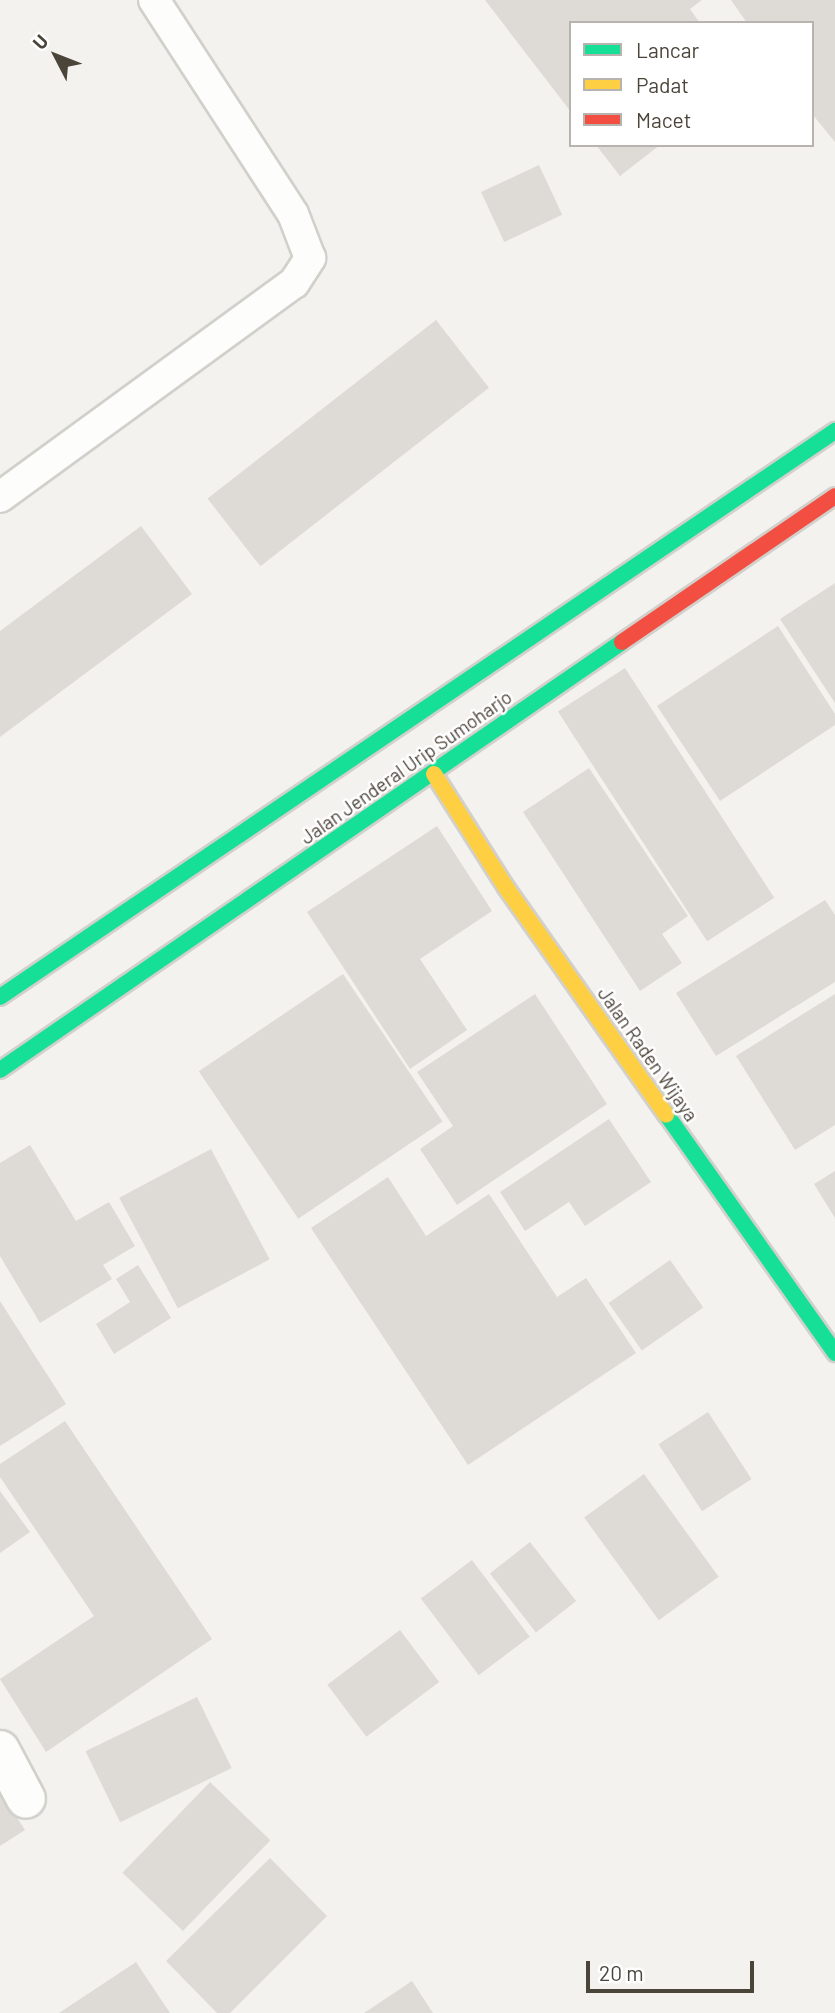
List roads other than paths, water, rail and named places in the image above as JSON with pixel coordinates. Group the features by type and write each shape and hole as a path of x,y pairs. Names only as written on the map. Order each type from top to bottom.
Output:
{"main road":[{"name":"Jalan Jenderal Urip Sumoharjo","path":"0,997 835,431"},
{"name":"Jalan Jenderal Urip Sumoharjo","path":"0,1070 835,496"},
{"name":"Jalan Raden Wijaya","path":"434,774 515,900 835,1353"}],"street":[{"path":"0,1750 26,1800"}],"lane":[{"path":"0,497 294,283 310,258 293,215 154,0"}]}
